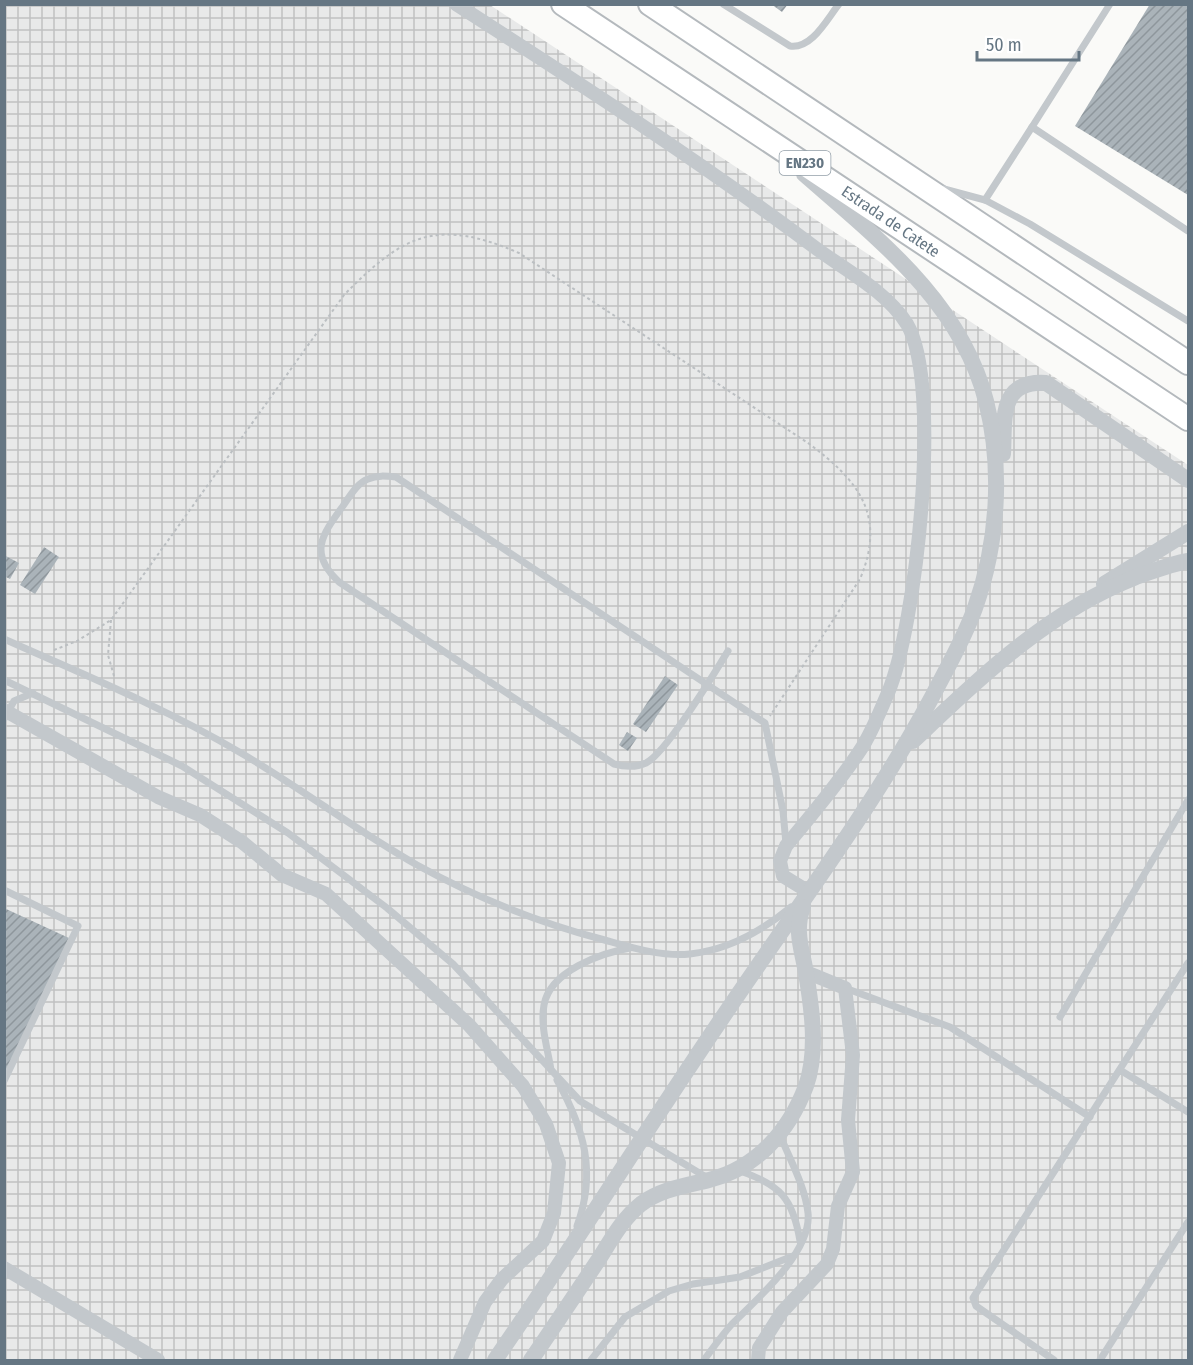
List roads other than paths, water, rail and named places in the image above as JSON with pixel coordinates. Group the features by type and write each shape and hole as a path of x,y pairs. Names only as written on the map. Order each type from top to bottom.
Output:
{"highway":[{"name":"Estrada de Catete","path":"562,4 757,131 1188,419"},
{"name":"EN230","path":"650,4 1188,363"}],"street":[{"path":"456,4 607,101 750,198 887,300 907,324 916,348 924,435 918,555 904,634 890,690 863,747 786,846 780,861 783,876 809,892"},
{"path":"757,131 900,260 927,288 953,325 985,398 996,450 990,555"},
{"path":"495,1360 640,1139 904,750 956,651 975,609 990,555 1000,495 1007,401 1014,391 1024,385 1046,383 1188,480"},
{"path":"904,750 990,669 1030,636 1120,572 1188,532"},
{"path":"1072,608 1120,584 1174,563 1188,561"},
{"path":"6,714 158,797 200,816 242,842 282,875 326,894 469,1025 523,1086 546,1124 559,1163 554,1213 543,1240 502,1279 485,1302 460,1360"},
{"path":"531,1360 620,1226 640,1205 675,1188 711,1180 738,1170 769,1147 779,1133 802,1094 813,1056 806,972 798,944 799,918 809,892"},
{"path":"758,1360 759,1348 782,1312 827,1264 833,1249 838,1206 853,1172 848,1120 853,1055 845,988 806,972"},
{"path":"4,1268 158,1360"}],"lane":[{"path":"723,4 790,46 796,47 810,40 839,4"},
{"path":"985,200 1110,4"},
{"path":"1032,127 1188,231"},
{"path":"915,181 985,200 1106,269 1188,321"},
{"path":"728,651 707,684 657,756 645,764 629,768 614,764 339,582 322,561 320,548 324,532 356,487 374,477 396,477 707,684 765,723 783,811 786,846"},
{"path":"4,639 152,704 243,754 417,865 510,910 562,928 632,947 689,954 732,945 774,921 809,892"},
{"path":"4,680 182,766 288,833 387,908 453,964 580,1101 711,1180"},
{"path":"6,714 14,701 33,693"},
{"path":"1060,1017 1188,800"},
{"path":"4,890 78,926 4,1081"},
{"path":"569,1248 586,1201 586,1154 572,1108 552,1071 543,1014 544,1003 554,986 568,972 610,951 632,947"},
{"path":"1054,1360 976,1306 973,1299 1188,963"},
{"path":"845,988 950,1027 1090,1117"},
{"path":"1120,1070 1188,1112"},
{"path":"704,1360 730,1326 780,1278 800,1244 808,1216 805,1193 779,1133"},
{"path":"738,1170 765,1179 780,1191 796,1219 800,1244"},
{"path":"1100,1360 1188,1222"},
{"path":"591,1360 625,1317 669,1291 693,1284 740,1277 793,1256"}]}
